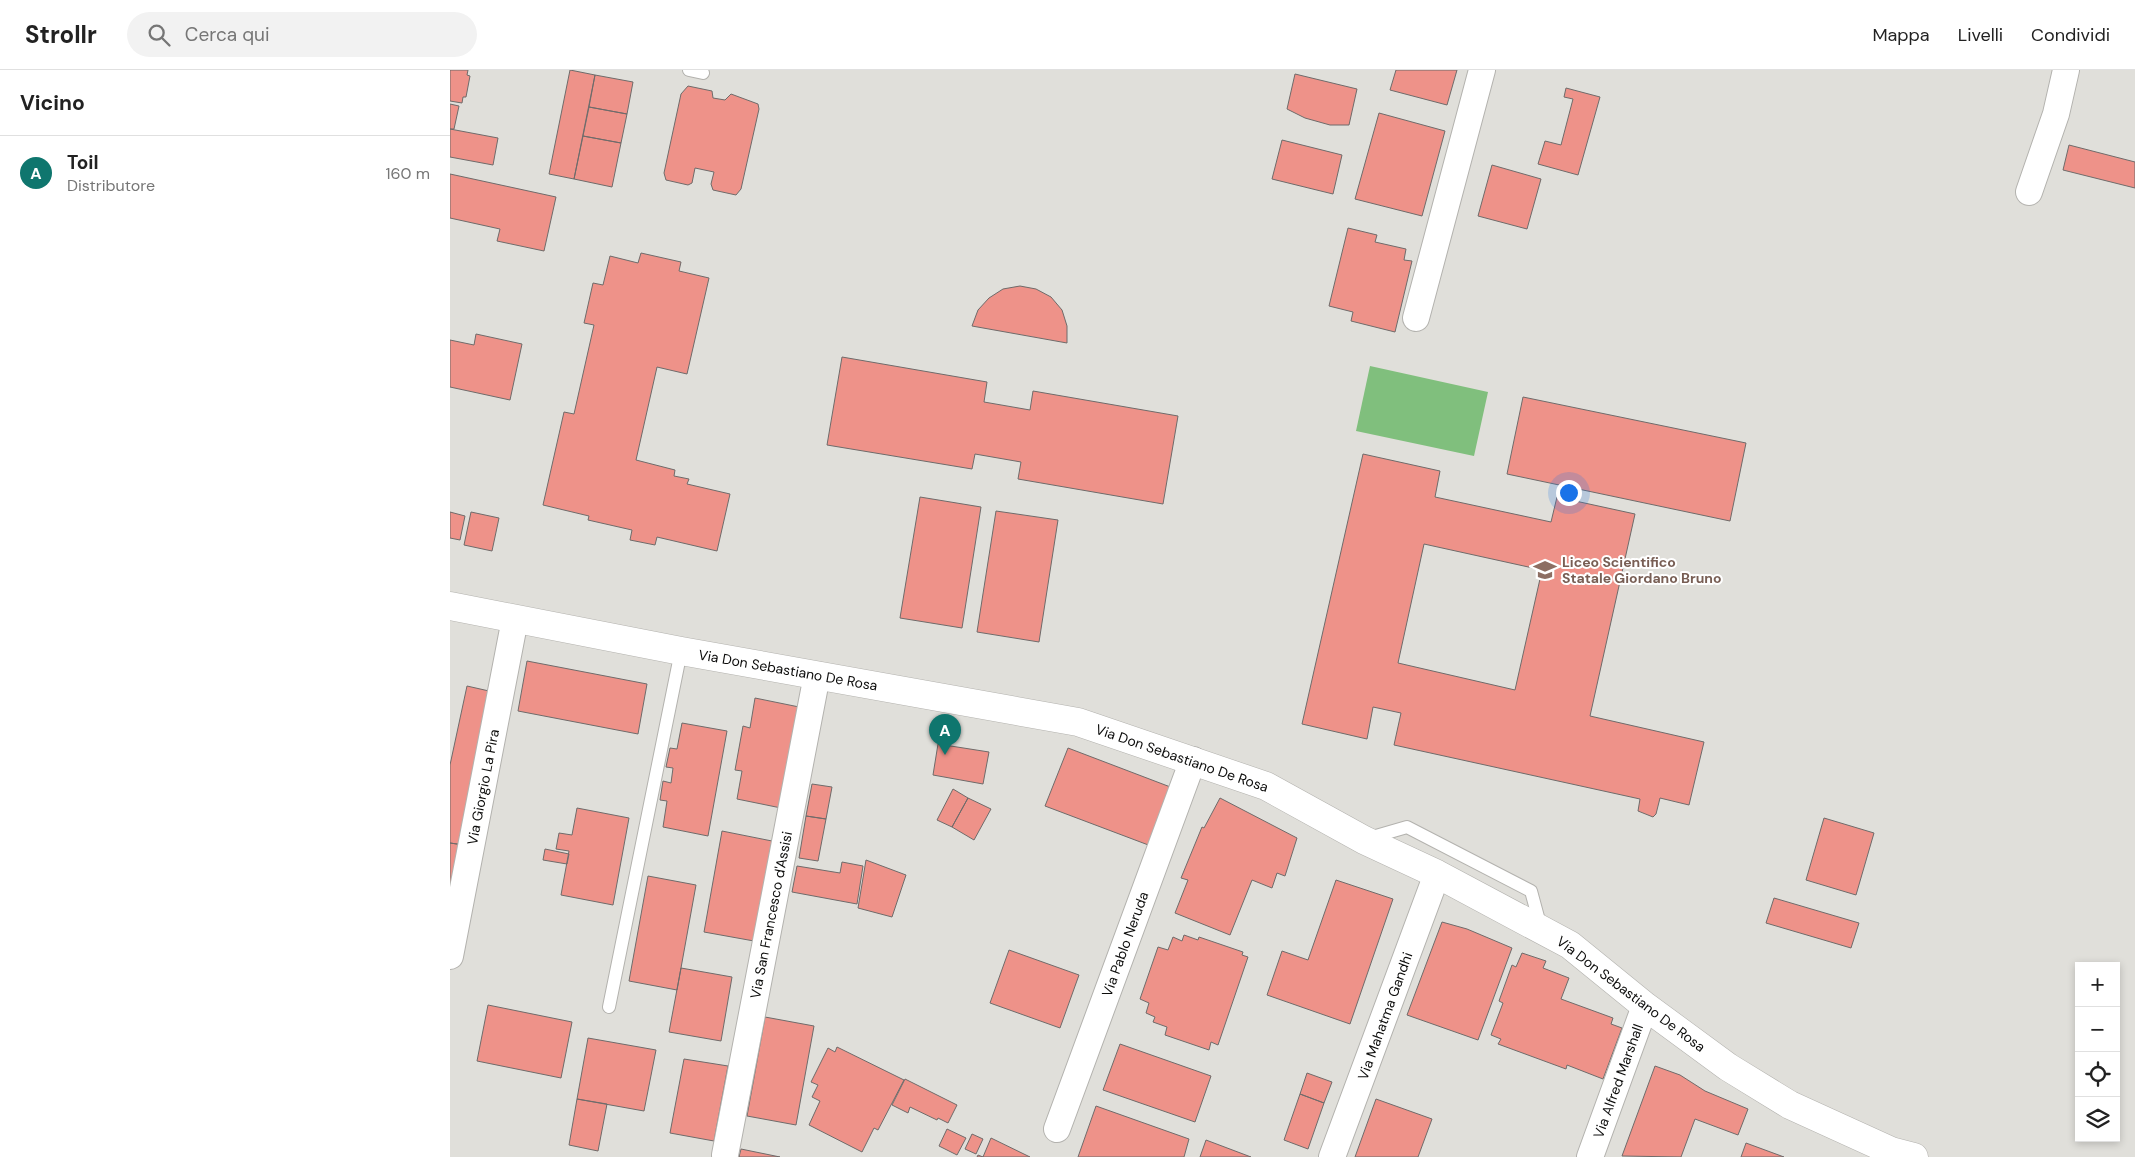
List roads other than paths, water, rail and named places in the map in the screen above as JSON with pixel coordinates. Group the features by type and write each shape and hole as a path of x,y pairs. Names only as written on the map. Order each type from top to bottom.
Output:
{"street":[{"path":"1416,318 1482,70"},
{"path":"2029,192 2056,114 2066,70"},
{"name":"Via Don Sebastiano De Rosa","path":"450,606 681,651 1078,722 1266,786 1364,840 1437,874 1541,928 1570,945 1645,1006 1728,1067 1790,1105 1898,1155"},
{"name":"Via Giorgio La Pira","path":"450,956 515,619"},
{"name":"Via San Francesco d'Assisi","path":"725,1155 817,675"},
{"name":"Via Pablo Neruda","path":"1057,1128 1193,760"},
{"name":"Via Mahatma Gandhi","path":"1332,1157 1437,874"},
{"name":"Via Alfred Marshall","path":"1590,1157 1645,1006"}],"lane":[{"path":"689,70 703,73"},
{"path":"609,1007 681,651"},
{"path":"1364,840 1407,827 1531,890 1541,928"}],"place":[{"name":"Liceo Scientifico Statale Giordano Bruno","path":"1545,570"},
{"name":"Toil","path":"945,755"}]}
